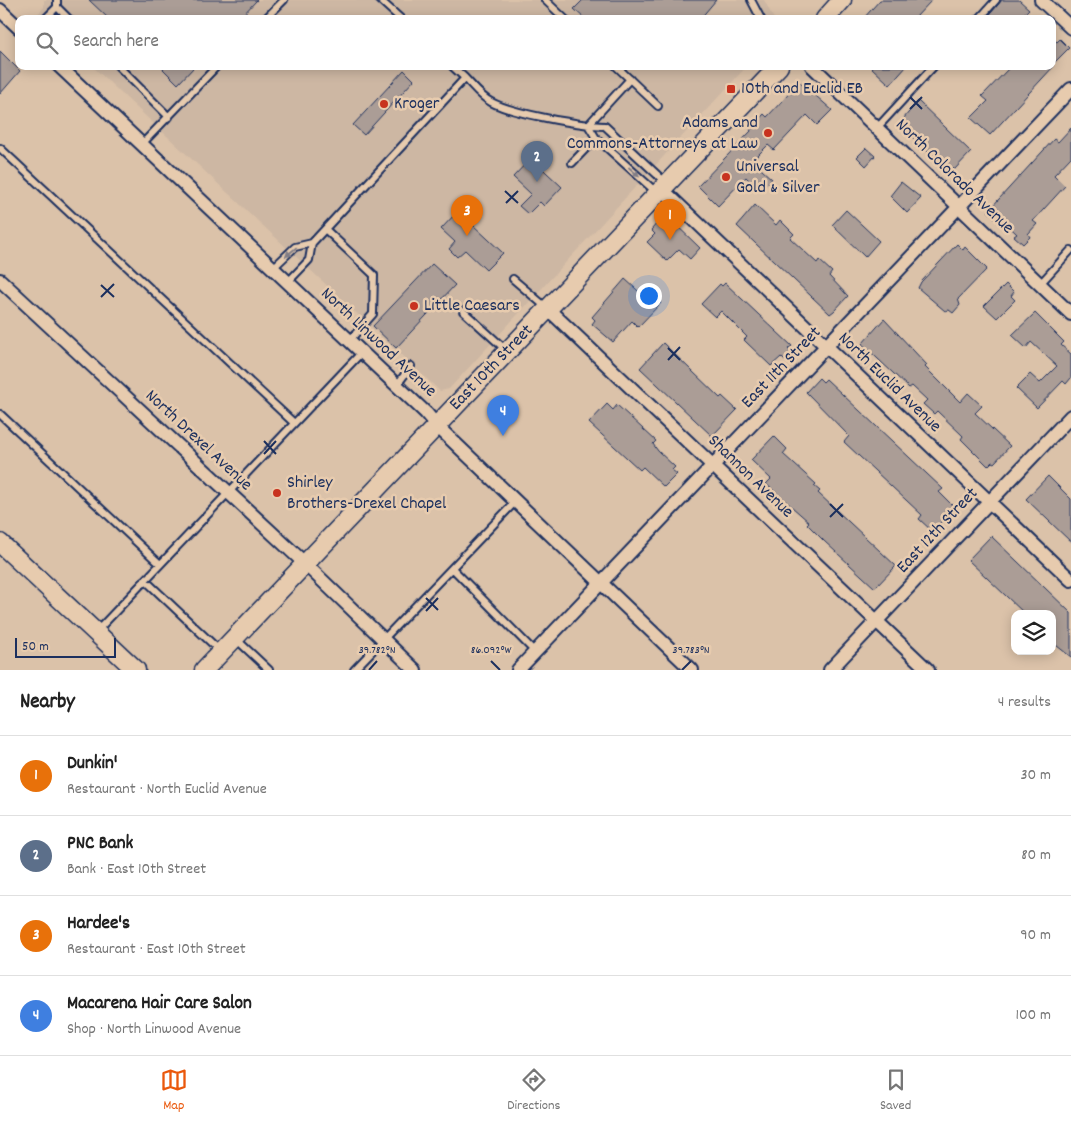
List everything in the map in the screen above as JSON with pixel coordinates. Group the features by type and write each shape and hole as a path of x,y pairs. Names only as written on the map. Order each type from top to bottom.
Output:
{"main road":[{"path":"828,15 842,0"},
{"name":"East 10th Street","path":"204,670 775,70"},
{"path":"0,543 136,670"}],"street":[{"path":"1041,0 1071,28"},
{"path":"0,10 15,24"},
{"name":"North Linwood Avenue","path":"63,70 350,340 692,670"},
{"name":"North Colorado Avenue","path":"816,70 1071,314"},
{"name":"East 11th Street","path":"518,670 1071,89"},
{"name":"North Euclid Avenue","path":"662,189 1071,580"},
{"name":"North Drexel Avenue","path":"0,280 305,564 415,670"},
{"name":"Shannon Avenue","path":"548,309 928,670"},
{"name":"East 12th Street","path":"830,670 1071,416"}],"lane":[{"path":"269,15 284,0"},
{"path":"380,0 397,15"},
{"path":"546,0 561,15"},
{"path":"752,0 760,15"},
{"path":"983,15 996,0"},
{"path":"48,15 57,4 66,15"},
{"path":"122,70 169,117"},
{"path":"142,144 214,70"},
{"path":"456,70 490,102 519,111 588,125 605,126 662,189"},
{"path":"620,70 658,106"},
{"path":"877,128 930,70"},
{"path":"273,268 294,247 312,243 465,78"},
{"path":"588,125 630,79"},
{"path":"588,125 596,138 662,189"},
{"path":"572,163 596,138"},
{"path":"0,148 294,424"},
{"path":"325,229 374,275 373,314 350,340"},
{"path":"288,282 310,260 312,243"},
{"path":"1040,284 1071,250"},
{"path":"513,279 548,309"},
{"path":"463,311 508,351"},
{"path":"96,632 362,352"},
{"path":"397,385 411,366"},
{"path":"0,414 160,564"},
{"path":"354,670 516,502"},
{"path":"453,569 535,652"},
{"path":"145,580 221,652"},
{"path":"235,638 269,670"}],"shaded area":[{"path":"44,0 764,0 772,15 37,15 44,7"},
{"path":"96,70 743,70 449,389 440,391"}],"building":[{"path":"89,0 257,0 243,15 105,15"},
{"path":"583,0 716,0 703,15 581,15 574,9"},
{"path":"880,0 932,0 918,15 867,15"},
{"path":"1002,0 1019,0 1029,9 1023,15 989,15"},
{"path":"1060,39 1069,48 1056,61 1056,41"},
{"path":"0,51 15,66 15,70 20,71 0,94"},
{"path":"164,70 191,70 178,84"},
{"path":"404,70 414,80 364,135 353,125"},
{"path":"874,70 903,70 890,85"},
{"path":"1007,70 1050,70 990,135 971,118 988,101 982,96"},
{"path":"800,82 832,110 817,125 807,115 774,150 768,145 752,161 772,179 760,191 746,177 718,206 698,186 751,131 750,129 764,114 767,117"},
{"path":"918,101 971,152 954,170 953,168 949,172 899,124"},
{"path":"1071,128 1071,157 1054,175 1065,186 1033,221 1037,224 1028,234 1030,237 1023,244 1014,236 1017,234 999,217 997,220 988,211 1054,139 1058,142"},
{"path":"866,148 875,156 866,166 857,157"},
{"path":"531,158 562,187 544,206 540,202 528,214 519,206 531,194 513,177"},
{"path":"901,182 921,198 907,213 890,196"},
{"path":"755,205 776,225 780,220 794,234 790,238 817,263 819,260 832,272 829,276 848,296 830,314 737,226"},
{"path":"846,210 879,241 865,257 832,225"},
{"path":"458,211 503,253 486,270 465,250 457,257 449,249 455,242 441,229"},
{"path":"669,218 700,248 690,259 679,249 667,261 647,242 655,234 651,230 659,221 663,225"},
{"path":"957,244 963,250 965,247 987,269 958,299 960,305 953,313 949,310 945,311 918,288 921,282"},
{"name":"Little Caesars","path":"432,264 455,285 396,348 373,326"},
{"path":"625,279 646,298 651,293 661,303 638,327 632,321 613,342 592,324 595,320 592,317"},
{"path":"725,283 792,346 788,349 793,353 785,361 781,357 771,366 744,340 747,337 721,311 715,317 701,304 720,284 722,286"},
{"path":"1006,284 1014,292 1011,296 1015,300 997,318 984,306"},
{"path":"1035,313 1064,342 1061,345 1071,354 1071,378 1066,384 1063,381 1037,408 1016,388 1030,374 1040,383 1057,366 1031,342 1026,348 1012,335"},
{"path":"884,319 927,365 925,367 960,402 968,393 982,406 975,413 1010,446 994,463 992,462 988,466 961,439 963,436 937,411 934,414 923,404 927,400 912,386 909,388 862,344"},
{"path":"663,343 720,398 722,396 737,410 712,436 640,368"},
{"path":"819,378 823,382 826,379 943,489 939,492 955,508 932,531 919,519 922,515 844,442 849,436 806,392"},
{"path":"607,404 613,410 617,405 656,441 653,444 658,451 675,467 672,470 677,474 664,487 643,467 640,470 589,423"},
{"path":"774,436 787,449 783,454 816,484 814,486 820,491 818,493 896,566 875,588 807,524 809,522 766,484 771,479 751,460"},
{"path":"1048,476 1071,499 1071,542 1026,499"},
{"path":"991,536 1071,613 1071,657 1056,645 1056,610 1021,610 968,560"}],"place":[{"name":"10th and Euclid EB","path":"731,89"},
{"name":"Kroger","path":"384,104"},
{"name":"Adams and Commons-Attorneys at Law","path":"768,133"},
{"name":"Universal Gold & Silver","path":"726,177"},
{"name":"PNC Bank","path":"537,182"},
{"name":"Hardee's","path":"467,236"},
{"name":"Dunkin'","path":"670,240"},
{"name":"Little Caesars","path":"414,306"},
{"name":"Macarena Hair Care Salon","path":"503,436"},
{"name":"Shirley Brothers-Drexel Chapel","path":"277,493"}]}
